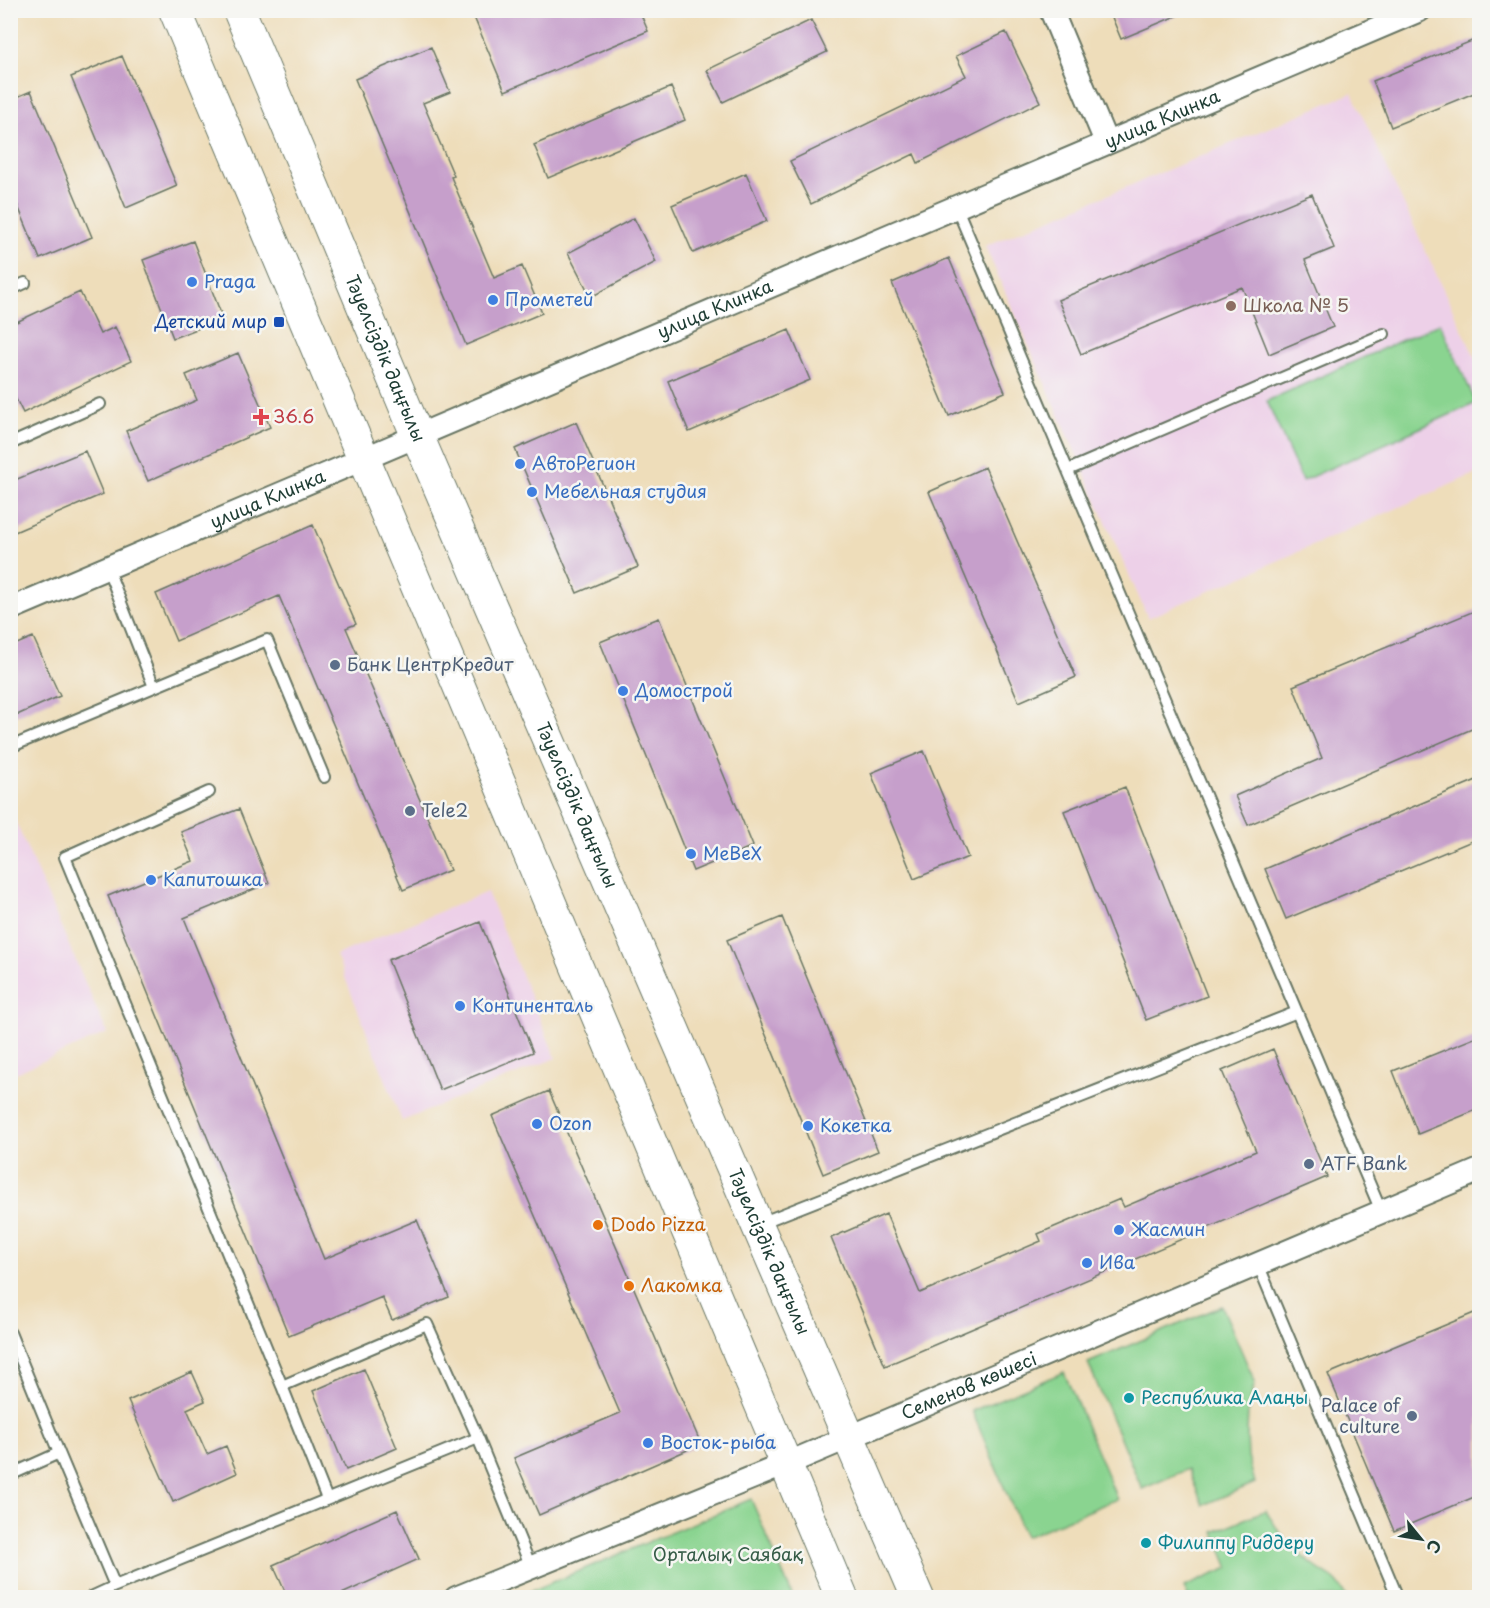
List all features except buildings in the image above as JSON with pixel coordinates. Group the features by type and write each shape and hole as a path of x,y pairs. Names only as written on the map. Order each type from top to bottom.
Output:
{"street":[{"path":"176,10 842,1598"},
{"name":"Тәуелсіздік даңғылы","path":"239,10 417,435 918,1598"},
{"path":"1051,10 1106,142"},
{"name":"улица Клинка","path":"10,609 363,457 1420,10"},
{"name":"Семенов көшесі","path":"456,1598 786,1464 1479,1170"}],"lane":[{"path":"956,206 1381,1211"},
{"path":"10,290 25,283"},
{"path":"1068,470 1384,334"},
{"path":"10,444 100,404"},
{"path":"107,567 153,687"},
{"path":"10,747 267,640 324,777"},
{"path":"209,792 65,856 327,1499"},
{"path":"757,1224 1297,1012"},
{"path":"1258,1264 1398,1598"},
{"path":"282,1386 427,1324 478,1438 531,1567"},
{"path":"10,1333 115,1586"},
{"path":"89,1598 478,1438"},
{"path":"10,1474 58,1453"}],"shaded area":[{"name":"Школа № 5","path":"1352,93 1479,366 1479,472 1148,618 985,246"},
{"path":"10,809 107,1033 11,1075 10,1075"},
{"path":"487,892 556,1058 402,1121 336,955"}],"green space":[{"path":"1440,323 1476,403 1302,481 1267,401"},
{"path":"1222,1306 1255,1382 1248,1410 1247,1434 1248,1457 1255,1483 1203,1505 1188,1469 1142,1489 1088,1363"},
{"path":"1064,1372 1117,1499 1025,1537 972,1411"},
{"name":"Орталық Саябақ","path":"751,1499 793,1597 517,1597"},
{"path":"1266,1510 1286,1540 1313,1565 1336,1581 1346,1597 1188,1597 1184,1587 1229,1568 1214,1532"}],"place":[{"name":"Praga","path":"192,282"},
{"name":"Прометей","path":"493,300"},
{"name":"Школа № 5","path":"1231,306"},
{"name":"Детский мир","path":"279,322"},
{"name":"36.6","path":"261,417"},
{"name":"АвтоРегион","path":"520,464"},
{"name":"Мебельная студия","path":"532,492"},
{"name":"Банк ЦентрКредит","path":"335,665"},
{"name":"Домострой","path":"623,691"},
{"name":"Tele2","path":"410,811"},
{"name":"MeBeX","path":"691,854"},
{"name":"Капитошка","path":"151,880"},
{"name":"Континенталь","path":"460,1006"},
{"name":"Ozon","path":"537,1124"},
{"name":"Кокетка","path":"808,1126"},
{"name":"ATF Bank","path":"1309,1164"},
{"name":"Dodo Pizza","path":"598,1225"},
{"name":"Жасмин","path":"1119,1230"},
{"name":"Ива","path":"1087,1263"},
{"name":"Лакомка","path":"629,1286"},
{"name":"Республика Алаңы","path":"1129,1398"},
{"name":"Palace of culture","path":"1412,1416"},
{"name":"Восток-рыба","path":"648,1443"},
{"name":"Филиппу Риддеру","path":"1146,1543"}]}
